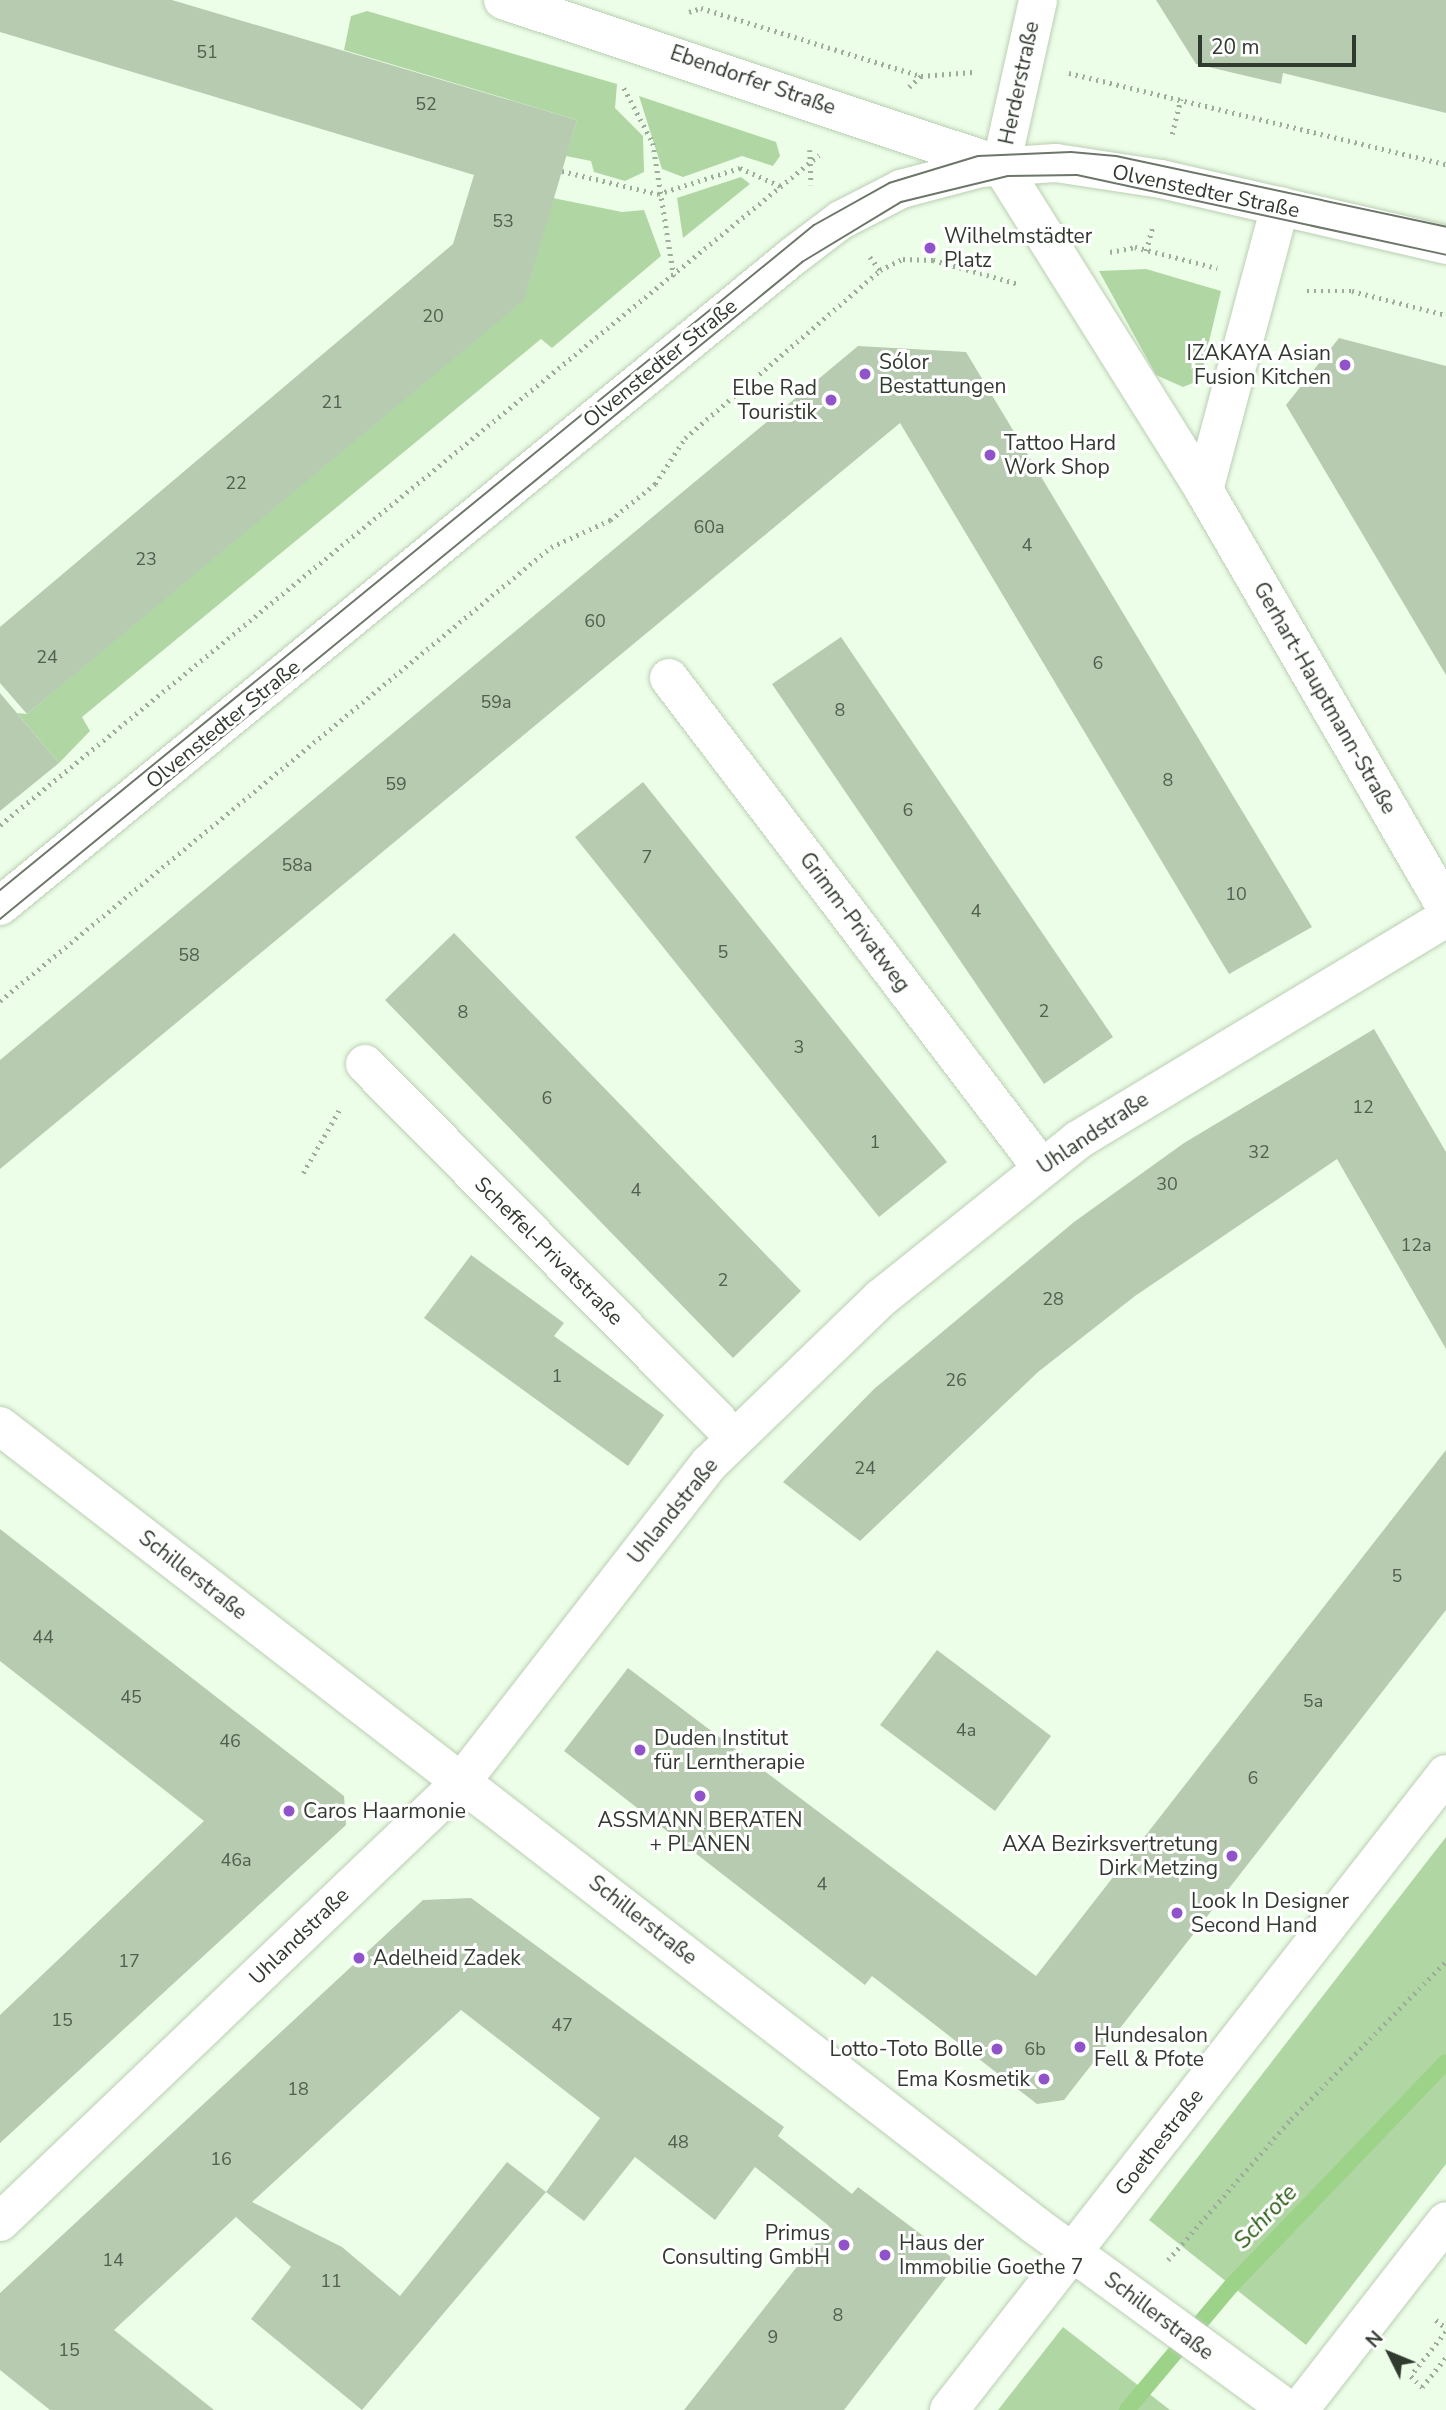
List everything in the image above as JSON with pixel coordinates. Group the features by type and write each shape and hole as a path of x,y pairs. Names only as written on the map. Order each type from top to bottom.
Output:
{"street":[{"name":"Ebendorfer Straße","path":"503,0 1001,166"},
{"name":"Herderstraße","path":"1001,166 1038,0"},
{"name":"Olvenstedter Straße","path":"0,906 817,237 901,189 1001,166 1075,165 1280,206 1446,245"},
{"name":"Gerhart-Hauptmann-Straße","path":"1001,166 1204,490 1446,907"},
{"path":"1204,490 1280,206"},
{"name":"Grimm-Privatweg","path":"669,678 1041,1167"},
{"name":"Uhlandstraße","path":"0,2222 461,1781 734,1437 881,1298 1041,1167 1190,1069 1446,918"},
{"name":"Scheffel-Privatstraße","path":"365,1064 734,1437"},
{"name":"Schillerstraße","path":"0,1426 1150,2310 1289,2410"},
{"name":"Goethestraße","path":"949,2410 1446,1774"},
{"path":"1299,2410 1446,2221"}],"path":[{"path":"701,8 921,76 967,72"},
{"path":"1077,74 1446,164"},
{"path":"903,92 921,76"},
{"path":"622,78 627,104 653,143 658,194 674,277"},
{"path":"0,825 674,277 826,149"},
{"path":"562,171 658,194 740,168 783,187"},
{"path":"1101,255 1135,247 1217,267"},
{"path":"0,1001 551,547 610,520 655,484 685,438 880,270 903,259 933,260 1016,284 1031,282"},
{"path":"1313,293 1352,291 1446,315"},
{"path":"303,1173 365,1064"},
{"path":"1168,2260 1291,2119 1446,1961"},
{"path":"1436,2320 1446,2330 1411,2376 1422,2387 1446,2357"}],"green space":[{"path":"367,11 617,84 615,108 643,136 644,172 625,181 594,172 591,161 566,156 577,120 344,50 351,16"},
{"path":"639,96 776,142 780,156 773,166 742,156 683,177 662,169"},
{"path":"741,177 750,184 683,238 677,198"},
{"path":"553,198 622,212 644,210 661,256 552,348 541,339 82,717 90,731 59,763 17,713 27,714 526,292"},
{"path":"1146,269 1221,291 1200,380 1183,387 1156,375 1099,271"},
{"path":"1446,1837 1446,2164 1306,2345 1149,2220"},
{"path":"1063,2327 1170,2410 998,2410"}],"building":[{"path":"0,0 172,0 577,120 524,300 27,714 0,683 0,627 453,244 474,175 0,32"},
{"path":"1156,0 1446,0 1446,113 1283,73 1281,84 1196,64"},
{"path":"1339,338 1446,366 1446,675 1286,405"},
{"path":"858,346 966,352 1312,927 1229,974 900,423 0,1169 0,1060"},
{"path":"841,637 1113,1037 1044,1084 772,684"},
{"path":"0,693 59,763 0,811"},
{"path":"643,782 947,1162 879,1217 575,837"},
{"path":"454,933 801,1291 733,1358 385,1000"},
{"path":"1374,1029 1446,1152 1446,1349 1337,1159 1135,1296 1038,1372 860,1541 783,1482 874,1389 1074,1222 1184,1143"},
{"path":"471,1255 564,1323 554,1336 664,1415 628,1466 424,1318"},
{"path":"1446,1450 1446,1610 1064,2100 1037,2104 872,1976 865,1985 564,1751 628,1668 1036,1976"},
{"path":"0,1529 344,1796 346,1825 0,2143 0,2015 204,1821 0,1661"},
{"path":"937,1650 1051,1736 995,1811 880,1725"},
{"path":"471,1898 784,2127 778,2136 852,2194 858,2187 958,2262 844,2410 684,2410 829,2226 755,2167 715,2220 635,2157 584,2221 546,2192 362,2410 251,2319 291,2267 236,2217 114,2330 214,2410 50,2410 0,2370 0,2293 423,1900","holes":["461,2010 600,2118 546,2192 507,2162 400,2296 342,2247 252,2202"]}],"waterway":[{"name":"Schrote","path":"1127,2410 1231,2286 1446,2062"}],"tram line":[{"path":"0,890 814,225 889,183 978,156 1071,152 1116,156 1446,227"},
{"path":"0,919 802,262 901,202 1008,176 1077,175 1446,255"}],"place":[{"name":"Wilhelmstädter Platz","path":"930,248"},
{"name":"IZAKAYA Asian Fusion Kitchen","path":"1345,365"},
{"name":"Sólor Bestattungen","path":"865,374"},
{"name":"Elbe Rad Touristik","path":"831,400"},
{"name":"Tattoo Hard Work Shop","path":"990,455"},
{"name":"Duden Institut für Lerntherapie","path":"640,1750"},
{"name":"ASSMANN BERATEN + PLANEN","path":"700,1796"},
{"name":"Caros Haarmonie","path":"289,1811"},
{"name":"AXA Bezirksvertretung Dirk Metzing","path":"1232,1856"},
{"name":"Look In Designer Second Hand","path":"1177,1913"},
{"name":"Adelheid Zadek","path":"359,1958"},
{"name":"Hundesalon Fell & Pfote","path":"1080,2047"},
{"name":"Lotto-Toto Bolle","path":"997,2049"},
{"name":"Ema Kosmetik","path":"1044,2079"},
{"name":"Primus Consulting GmbH","path":"844,2245"},
{"name":"Haus der Immobilie Goethe 7","path":"885,2255"}]}
